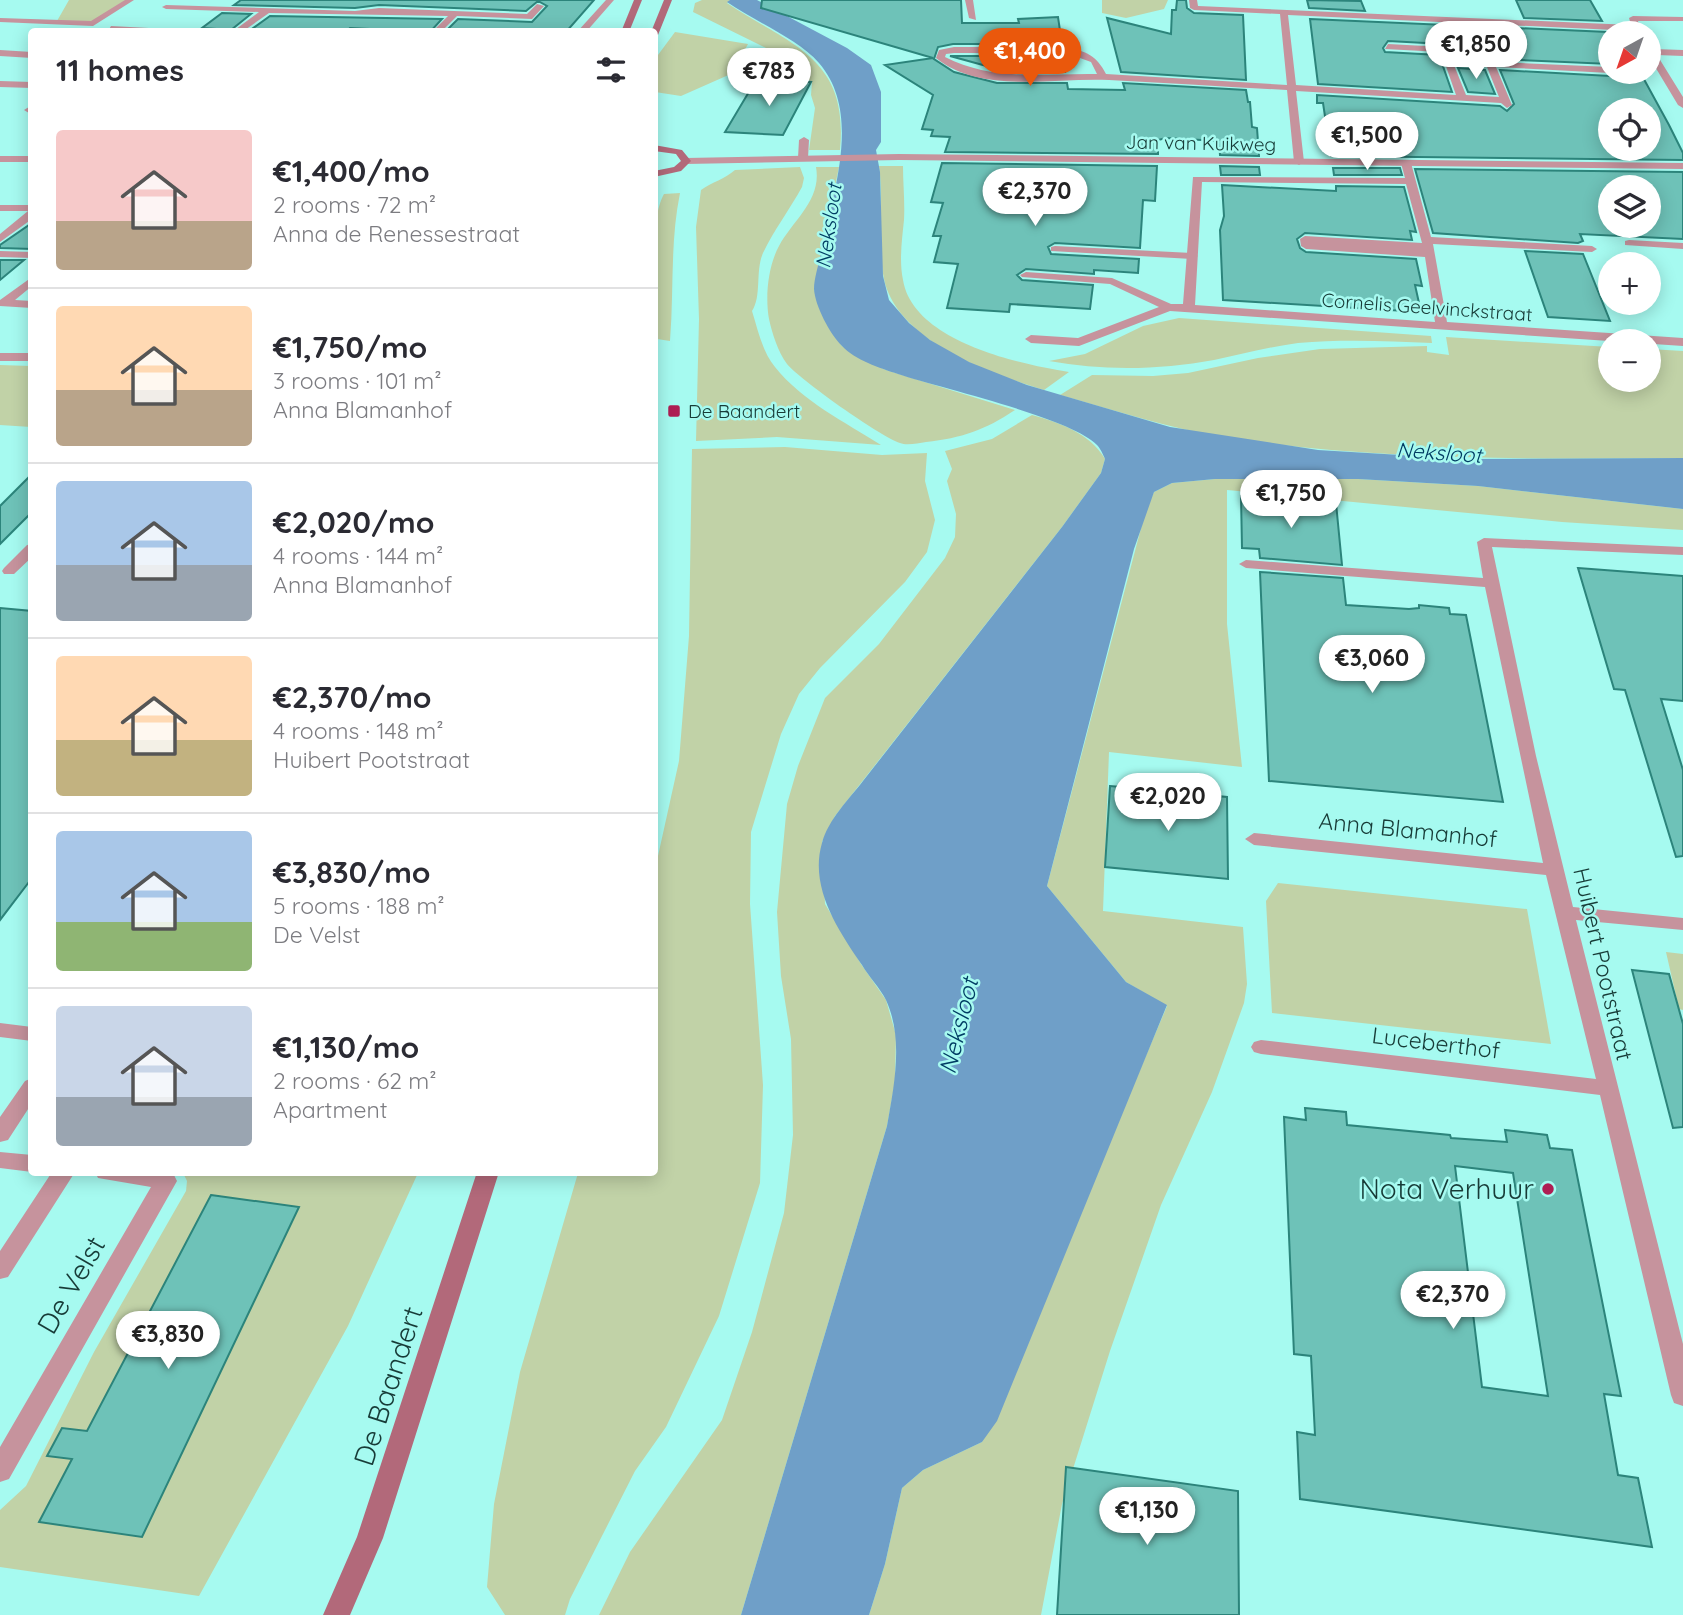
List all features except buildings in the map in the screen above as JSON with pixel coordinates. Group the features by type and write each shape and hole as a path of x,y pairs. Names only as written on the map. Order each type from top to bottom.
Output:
{"main road":[{"path":"627,28 638,0"},
{"path":"657,28 668,0"},
{"path":"658,149 678,152 686,161 677,169 658,173"},
{"name":"De Baandert","path":"335,1615 370,1538 487,1176"}],"street":[{"path":"0,20 93,24 130,0"},
{"path":"585,28 610,0"},
{"path":"969,0 974,18"},
{"path":"1193,0 1194,8 1598,28"},
{"path":"166,6 265,12 278,10 355,13 379,10 529,17 540,6"},
{"path":"242,28 265,12"},
{"path":"1292,12 1284,14 1299,162"},
{"path":"440,28 455,13"},
{"path":"1619,17 1683,19"},
{"path":"1632,21 1631,19 1639,18"},
{"path":"1066,50 1087,40"},
{"path":"1388,47 1444,50 1462,98"},
{"path":"1102,77 1096,60 1066,50 954,50 942,52 940,58 955,68 980,75 1011,78 1102,77 1462,98 1506,103 1490,64"},
{"path":"1661,51 1683,53"},
{"path":"0,53 28,55"},
{"path":"1448,62 1598,69"},
{"path":"1661,67 1683,105"},
{"path":"0,84 28,85"},
{"path":"803,158 804,140"},
{"name":"Jan van Kuikweg","path":"686,161 887,158 1683,166"},
{"path":"0,159 28,159"},
{"path":"1406,163 1429,247 1442,326"},
{"name":"Jan van Kuikweg","path":"1192,256 1197,179 1411,181"},
{"path":"0,208 28,208"},
{"path":"0,239 28,216"},
{"path":"1429,247 1305,239 1306,246 1592,249"},
{"path":"1629,243 1683,246"},
{"path":"1055,249 1192,256 1189,308"},
{"path":"0,254 28,255"},
{"path":"1026,275 1112,281 1168,307"},
{"path":"2,303 28,283"},
{"path":"2,303 28,305"},
{"path":"1031,339 1079,342 1168,307"},
{"name":"Cornelis Geelvinckstraat","path":"1168,307 1683,342"},
{"path":"0,357 28,357"},
{"name":"Huibert Pootstraat","path":"1683,551 1484,542 1520,721 1606,1088 1654,1266 1683,1395"},
{"path":"4,570 28,551"},
{"path":"1246,564 1491,583"},
{"path":"4,570 28,572"},
{"name":"Anna Blamanhof","path":"1254,839 1556,870"},
{"path":"1567,913 1683,925"},
{"path":"0,1030 28,1034"},
{"name":"Luceberthof","path":"1261,1047 1606,1088"},
{"path":"0,1134 28,1092"},
{"path":"0,1160 28,1164"},
{"path":"0,1270 61,1176"},
{"name":"De Velst","path":"0,1471 166,1181 133,1176"}],"green space":[{"path":"69,0 126,0 91,23 57,21"},
{"path":"702,0 730,0 727,3 811,58 825,74 835,94 840,119 840,150 809,150 815,108 811,95 812,82 773,58 768,49 693,12 695,3"},
{"path":"1102,0 1168,0 1164,9 1126,18 1102,13"},
{"path":"675,32 748,44 733,73 681,96 658,92 658,55"},
{"path":"879,166 903,166 903,280 911,301 926,319 946,334 971,346 1023,363 1069,372 1044,390 1022,383 949,352 907,320 892,301 884,279"},
{"path":"800,167 804,178 802,187 763,253 757,298 752,311 767,354 786,379 825,410 881,445 777,437 696,441 699,319 696,227 701,190 735,170"},
{"path":"816,167 839,167 814,289 829,328 842,346 886,370 1015,410 983,428 962,435 903,444 841,407 787,364 769,319 768,282 779,246 811,200 817,179"},
{"path":"680,193 673,248 670,341 658,339 658,213 664,194"},
{"path":"1179,318 1431,336 1432,343 1298,343 1214,360 1152,367 1111,368 1049,361 1085,354 1143,326"},
{"path":"1446,337 1598,346 1598,392 1661,392 1661,350 1683,351 1683,458 1453,457 1338,451 1223,437 1182,429 1060,395 1092,375 1153,376 1188,373 1258,358 1320,349 1427,346 1427,352 1449,355"},
{"path":"0,365 28,366 28,427 0,425"},
{"path":"1032,415 1063,426 1091,442 1105,459 1101,473 1062,527 835,816 822,842 825,904 886,1000 896,1035 895,1082 887,1126 741,1615 599,1615 630,1552 722,1420 752,1332 784,1213 793,1135 791,1039 781,976 777,912 787,804 798,766 825,698 879,644 945,558 955,537 956,514 947,481 952,469 945,451 992,439"},
{"path":"785,447 882,455 927,453 925,481 935,520 927,552 905,582 820,668 799,694 781,734 751,832 750,904 763,1085 760,1183 719,1316 666,1427 635,1471 570,1599 565,1615 505,1615 487,1587 494,1504 520,1372 577,1176 658,1176 658,856 679,761 689,636 692,449"},
{"path":"1215,479 1358,479 1478,486 1683,509 1683,530 1562,522 1227,490 1227,624 1242,767 1109,752 1103,911 1243,927 1247,984 1244,1003 1212,1092 1161,1205 1110,1351 1062,1504 1041,1615 869,1615 885,1564 902,1488 923,1470 982,1442 1167,1006 1126,982 1047,886 1145,513 1154,492 1172,483"},
{"path":"1278,883 1527,909 1551,1044 1272,1013 1266,901"},
{"path":"1666,952 1683,954 1683,1010 1679,1009"},
{"path":"184,1176 417,1176 348,1326 199,1596 0,1567 0,1510 26,1486 94,1352 186,1191"}],"water":[{"name":"Neksloot","path":"757,0 847,48 871,65 881,92 881,142 876,150 880,172 883,276 889,300 909,323 930,340 969,362 1027,385 1170,427 1318,450 1467,459 1683,458 1683,509 1478,486 1358,479 1215,479 1172,483 1154,492 1134,549 1047,886 1126,982 1167,1005 997,1421 982,1442 923,1470 902,1488 885,1564 869,1615 741,1615 887,1126 895,1079 896,1046 891,1015 884,996 835,923 828,907 819,876 822,843 840,810 1062,527 1101,473 1105,459 1097,445 1061,424 876,366 847,351 837,341 820,311 814,289 841,155 839,106 832,83 810,54 727,2"}],"place":[{"name":"De Baandert","path":"674,411"},
{"name":"Nota Verhuur","path":"1548,1189"}]}
